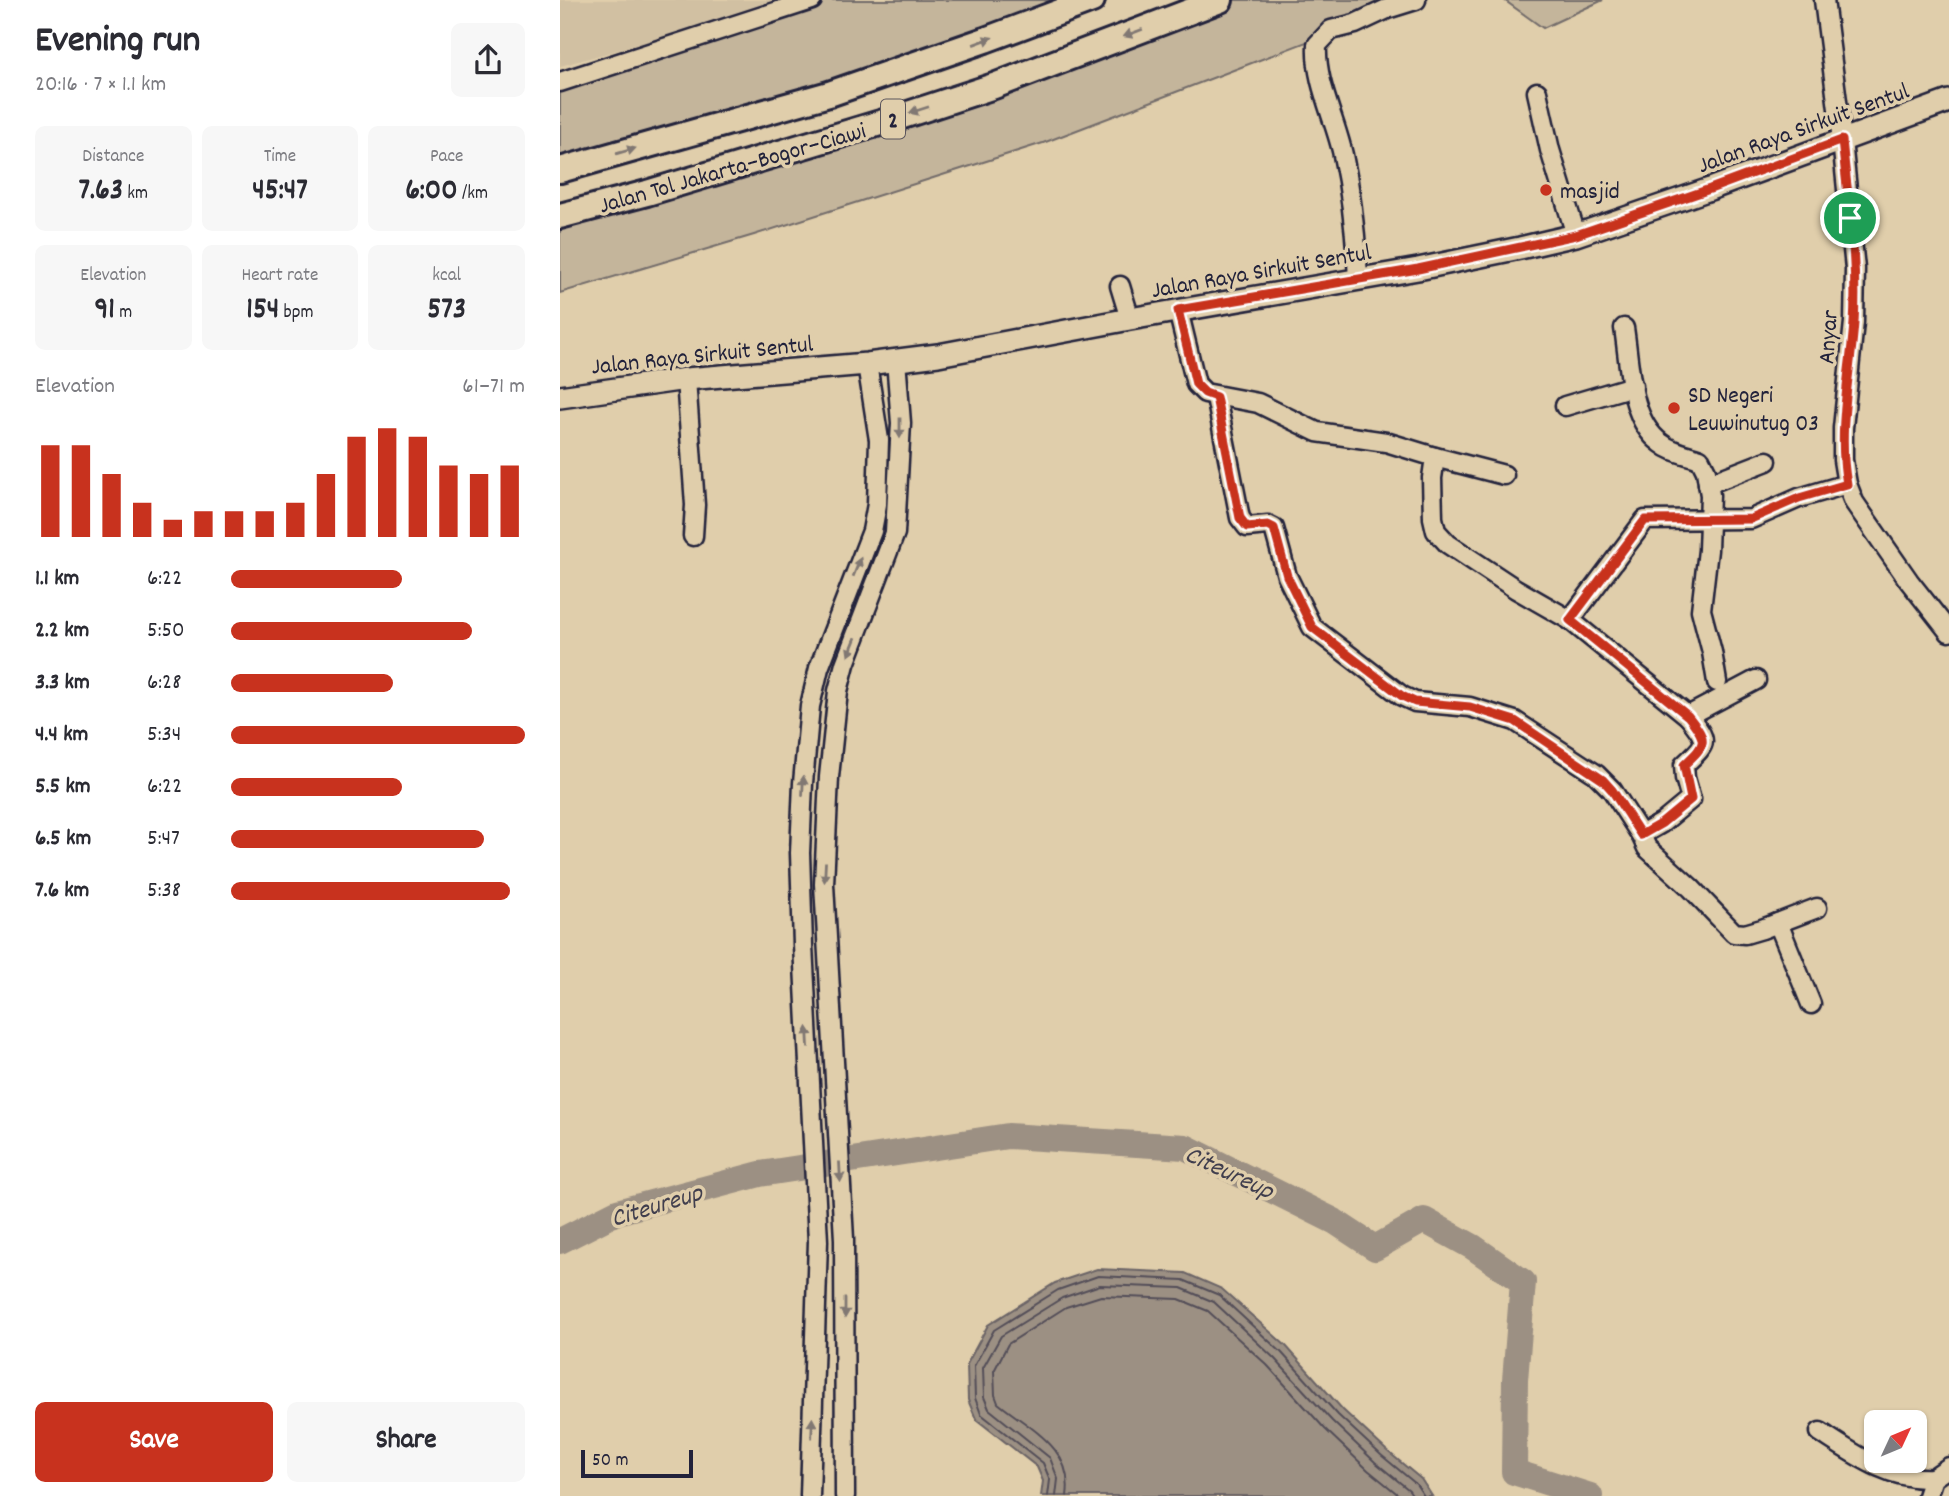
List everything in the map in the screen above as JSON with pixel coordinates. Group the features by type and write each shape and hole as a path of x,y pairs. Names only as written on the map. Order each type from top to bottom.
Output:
{"highway":[{"name":"Jalan Tol Jakarta–Bogor–Ciawi","path":"560,170 829,94 1092,0"},
{"name":"Jalan Tol Jakarta–Bogor–Ciawi","path":"560,216 660,189 995,86 1220,0"}],"main road":[{"name":"Jalan Raya Sirkuit Sentul","path":"560,397 686,380 938,355 1358,279 1576,235 1949,101"}],"street":[{"path":"560,82 812,0"},
{"path":"1358,279 1354,215 1339,141 1318,76 1317,45 1331,30 1355,24 1387,9 1416,0"},
{"name":"Anyar","path":"1824,0 1855,269 1854,322 1843,428 1843,460 1847,484 1854,502 1909,581 1949,632"},
{"path":"1537,92 1550,150 1576,235"},
{"path":"1120,286 1130,319"},
{"path":"1178,310 1196,384 1205,393 1216,397 1258,402 1317,432 1386,442 1504,475"},
{"path":"1624,328 1633,397 1643,424 1660,443 1684,456 1700,459 1704,464 1708,484 1709,521 1701,610 1717,682"},
{"path":"845,1496 844,1239 824,884 829,777 836,704 845,664 895,533 901,423 896,360"},
{"path":"810,1496 818,1241 800,853 806,735 818,668 872,531 877,504 879,440 867,364"},
{"path":"686,380 695,505 693,536"},
{"path":"1565,406 1633,386"},
{"path":"1216,397 1240,518 1247,527 1268,525 1274,528 1287,576 1312,627 1402,696 1415,702 1470,707 1515,721 1603,780 1656,859 1691,887 1734,933 1745,934 1817,908"},
{"path":"1435,457 1432,498 1436,531 1448,544 1516,589 1570,620 1688,716 1703,737 1704,745 1700,751 1684,765 1691,799 1662,823 1641,835"},
{"path":"1708,484 1767,461"},
{"path":"879,469 900,468"},
{"path":"1570,620 1645,520 1751,519 1799,498 1847,484"},
{"path":"1688,716 1756,680"},
{"path":"1778,923 1811,1004"},
{"path":"811,1084 835,1084"},
{"path":"1820,1432 1855,1455 1882,1468 1920,1479 1933,1478 1949,1467"},
{"path":"1927,1496 1933,1478"}],"shaded area":[{"path":"560,0 800,0 560,66"},
{"path":"812,0 1093,0 560,170 560,81"},
{"path":"1220,0 1416,0 1043,143 754,235 560,293 560,216"},
{"path":"1504,0 1603,0 1543,28"}],"water":[{"path":"1097,1269 1185,1273 1222,1289 1286,1346 1343,1410 1421,1479 1432,1496 1041,1496 1043,1481 1037,1467 976,1419 968,1400 967,1364 988,1325 1055,1283"}],"waterway":[{"name":"Citeureup","path":"560,1241 617,1212 760,1174 1008,1136 1185,1147 1334,1221 1375,1248 1424,1220 1473,1247 1523,1282 1515,1380 1514,1472 1590,1496"}],"place":[{"name":"masjid","path":"1546,190"},
{"name":"SD Negeri Leuwinutug 03","path":"1674,408"}],"route":[{"path":"1842,140 1850,218 1855,269 1854,322 1843,428 1843,460 1847,484 1799,498 1751,519 1645,520 1570,620 1688,716 1703,737 1704,745 1700,751 1684,765 1691,799 1662,823 1641,835 1603,780 1515,721 1457,704 1415,702 1387,687 1312,627 1287,576 1274,528 1268,525 1247,527 1240,518 1216,397 1205,393 1196,384 1178,310 1418,269 1576,235 1842,140"}]}
